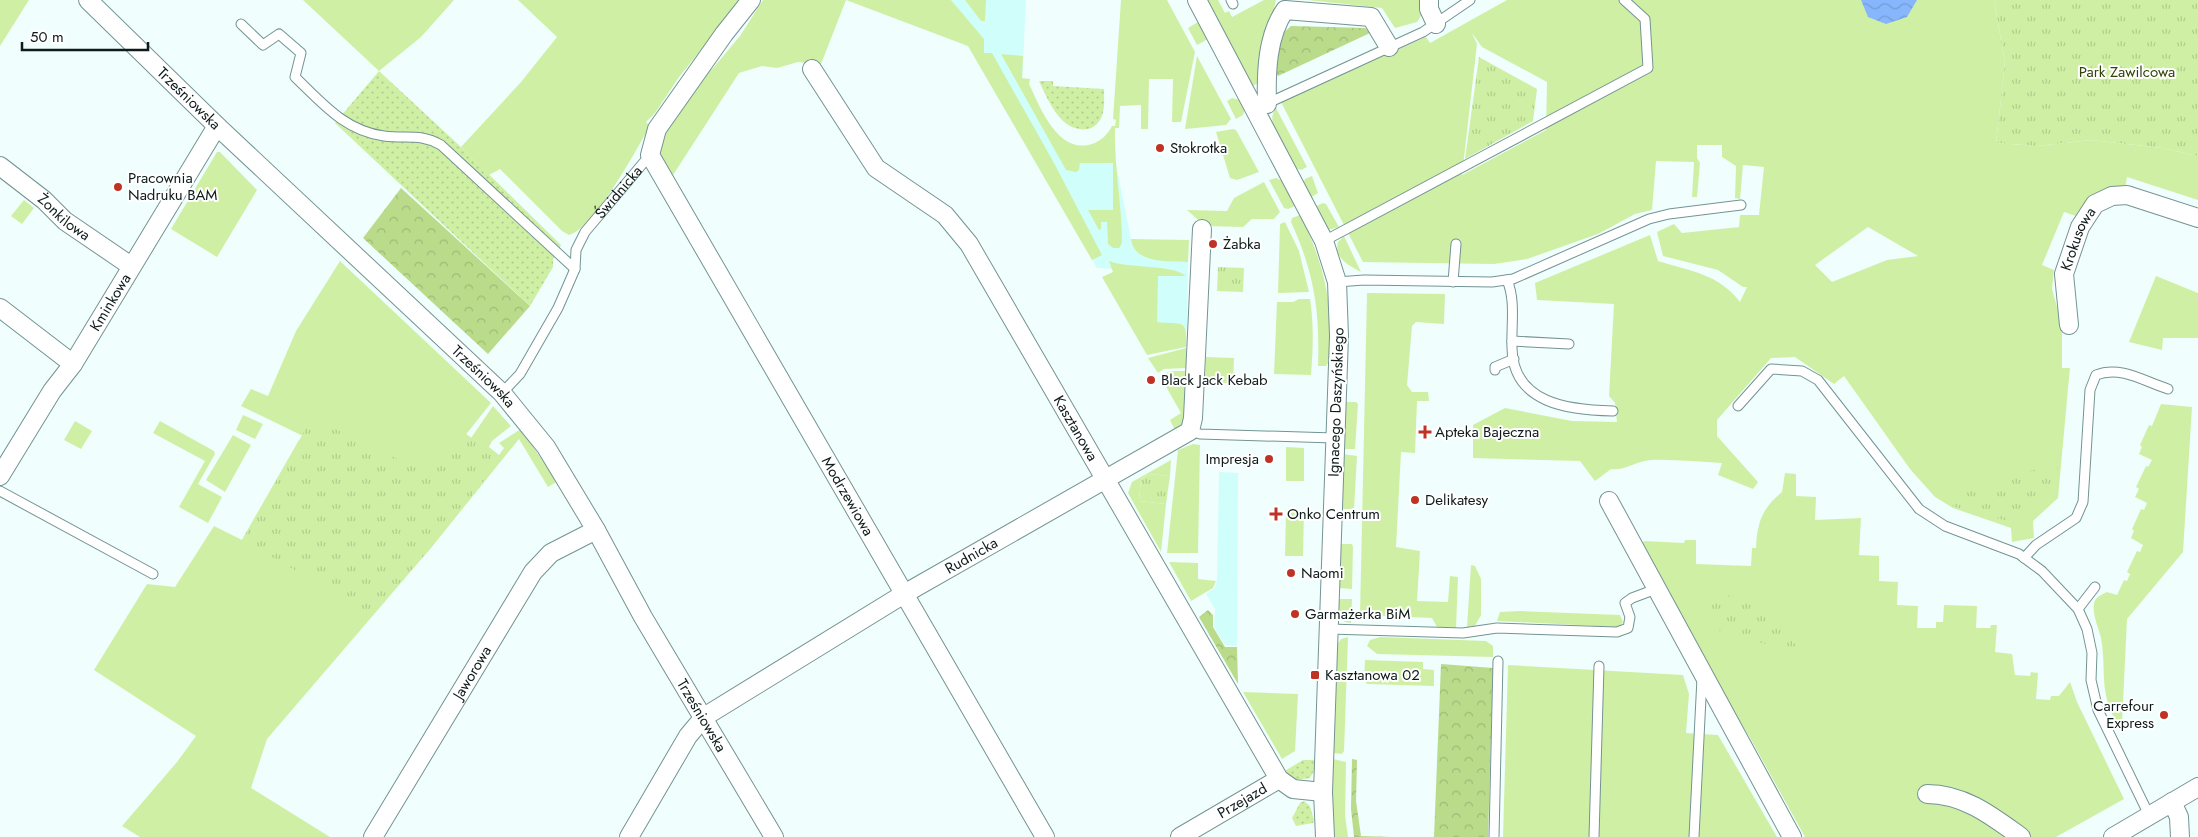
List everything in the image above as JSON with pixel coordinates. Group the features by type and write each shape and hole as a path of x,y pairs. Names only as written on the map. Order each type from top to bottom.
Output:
{"street":[{"name":"Trześniowska","path":"88,0 217,126 502,393 542,441 596,530 644,617 774,837"},
{"name":"Świdnicka","path":"650,155 657,129 751,0"},
{"name":"Ignacego Daszyńskiego","path":"1197,0 1261,106 1324,241 1337,282 1340,336 1334,438 1323,792 1326,837"},
{"path":"1429,0 1429,9 1436,24"},
{"path":"1261,106 1266,71 1277,22 1283,5 1371,17 1389,47"},
{"name":"Kasztanowa","path":"812,70 876,168 945,215 969,244 1278,779"},
{"name":"Kminkowa","path":"0,476 52,391 73,364 217,126"},
{"name":"Modrzewiowa","path":"650,155 1046,837"},
{"name":"Żonkilowa","path":"0,166 44,200 65,221 131,266"},
{"name":"Krokusowa","path":"2069,325 2064,274 2080,227 2095,204 2112,196 2126,195 2198,218"},
{"path":"1190,431 1193,418 1202,229"},
{"path":"0,308 73,364"},
{"name":"Rudnicka","path":"629,837 688,736 704,716 904,594 1190,431"},
{"path":"1609,501 1792,837"},
{"name":"Jaworowa","path":"373,837 533,572 551,553 596,530"},
{"path":"1278,779 1293,789 1323,792"},
{"name":"Przejazd","path":"1180,837 1278,779"},
{"path":"2113,837 2198,788"},
{"path":"1927,794 1942,794 1965,800 2016,836"},
{"path":"2172,802 2179,817 2180,837"}],"lane":[{"path":"1261,106 1436,24 1470,0"},
{"path":"1324,241 1648,68 1646,19 1624,0"},
{"path":"240,24 263,45 279,34 302,53 296,77 345,123 360,130 385,136 420,136 441,145 574,269"},
{"name":"Świdnicka","path":"502,393 520,374 553,316 574,269 576,250 585,232 650,155"},
{"path":"1337,282 1364,280 1492,282 1508,280 1649,219 1669,214 1741,205"},
{"path":"1453,282 1456,244"},
{"path":"1508,280 1512,292 1514,359 1520,377 1530,392 1541,399 1583,410 1612,411"},
{"path":"1512,341 1569,344"},
{"path":"1495,370 1495,367 1514,359"},
{"path":"1738,406 1771,370 1784,368 1802,371 1818,380 1918,509 1945,526 2024,558 2064,592 2078,609 2088,629 2092,653 2091,680 2098,710 2149,815"},
{"path":"2024,558 2036,545 2076,518 2083,502 2090,390 2096,375 2102,372 2123,373 2168,389"},
{"path":"1190,431 1200,434 1334,438"},
{"path":"0,491 153,574"},
{"path":"2078,609 2095,587"},
{"path":"1329,629 1462,633 1497,628 1617,632 1628,628 1630,617 1625,603 1656,588"},
{"path":"1494,837 1498,661"},
{"path":"1594,837 1599,666"},
{"path":"1694,837 1702,672"}],"shaded area":[{"path":"951,0 1026,0 1022,85 1063,156 1115,159 1132,244 1147,258 1188,262 1187,330 1158,329 1129,270 1097,268 968,46 965,46 960,13"},
{"path":"1219,472 1238,473 1237,646 1225,645 1214,627 1215,609 1206,594 1215,588 1217,579"}],"green space":[{"path":"0,0 29,0 0,46"},
{"path":"303,0 454,0 421,37 379,71"},
{"path":"518,0 741,0 679,77 655,113 646,122 650,126 602,204 579,230 569,235 562,231 500,169 489,175 461,147 521,82 557,37"},
{"path":"763,0 846,0 821,64 798,62 777,68 762,66 739,73 673,175 659,161 661,137 695,85 714,67 740,36"},
{"path":"846,0 951,0 984,39 984,53 992,53 1054,163 1102,255 1092,260 968,46"},
{"path":"965,0 986,0 985,21 981,21"},
{"path":"1121,0 1167,0 1195,52 1181,122 1172,122 1173,79 1149,79 1148,129 1141,129 1141,105 1120,106 1119,128 1115,128 1115,143 1122,243 1119,248 1113,248 1108,244 1107,222 1101,222 1101,229 1099,230 1088,210 1113,210 1113,163 1080,163 1079,170 1076,172 1066,170 1001,54 1023,56 1022,78 1030,79 1029,84 1039,105 1052,127 1060,136 1080,146 1095,143 1104,137 1112,126 1115,126 1116,120 1113,119"},
{"path":"1205,0 1218,0 1225,13 1229,11 1232,17 1264,0 1276,0 1258,83 1251,87"},
{"path":"1307,0 1431,0 1417,22 1395,28 1382,8"},
{"path":"1507,0 1994,0 2005,63 1996,143 2037,146 2091,140 2162,148 2198,156 2198,200 2127,177 2125,190 2096,198 2084,204 2076,216 2064,212 2042,265 2054,270 2052,289 2062,325 2062,368 2070,368 2058,498 2033,521 2034,538 2012,542 2011,528 1953,508 1935,497 1910,469 1844,376 1834,384 1795,357 1771,358 1717,420 1717,436 1758,482 1753,489 1718,475 1722,463 1651,460 1621,469 1611,469 1595,481 1580,461 1473,458 1473,425 1505,408 1572,421 1617,422 1615,403 1609,396 1614,304 1537,300 1535,283 1650,235 1658,261 1713,279 1723,285 1740,302 1747,287 1743,287 1718,270 1663,256 1657,232 1674,224 1682,233 1739,227 1740,215 1759,215 1764,167 1743,165 1740,199 1735,198 1736,166 1722,157 1722,145 1697,145 1697,158 1700,163 1697,197 1692,197 1694,162 1656,161 1652,210 1635,214 1598,234 1527,259 1494,264 1363,262 1281,102 1426,37 1430,43","holes":["1472,33 1482,47 1547,82 1546,130 1462,175 1477,44","1868,227 1918,256 1887,260 1832,282 1815,265"]},
{"name":"Park Zawilcowa","path":"1994,0 2198,0 2198,156 2162,148 2091,140 2037,146 1996,143 2005,63"},
{"path":"1198,22 1208,39 1197,45 1188,28"},
{"path":"1291,26 1365,28 1370,33 1278,76 1274,68 1281,35"},
{"path":"1197,56 1231,119 1226,125 1185,129"},
{"path":"1479,57 1537,89 1533,121 1465,159"},
{"path":"379,71 461,147 561,245 553,260 553,267 530,306 335,123"},
{"path":"1039,81 1053,81 1053,86 1104,89 1104,110 1099,122 1095,126 1084,129 1068,125 1055,112"},
{"path":"1232,98 1240,100 1245,109 1243,115 1236,119 1227,101"},
{"path":"1276,108 1307,167 1301,170 1295,168 1274,130 1272,122"},
{"path":"1236,130 1259,172 1237,180 1230,178 1216,132"},
{"path":"217,152 220,152 257,190 217,257 171,229"},
{"path":"1312,176 1318,193 1310,198 1303,184 1305,179"},
{"path":"1276,178 1283,181 1295,206 1288,209 1284,208 1269,180"},
{"path":"1264,182 1280,212 1274,219 1252,219 1243,227 1205,226 1187,210 1227,211 1234,198"},
{"path":"401,188 530,306 488,354 363,238"},
{"path":"24,200 34,208 22,224 11,216"},
{"path":"1323,203 1326,204 1339,227 1328,230 1314,207"},
{"path":"1300,215 1319,260 1327,291 1330,350 1326,366 1318,366 1318,327 1314,292 1305,258 1291,222 1292,218"},
{"path":"1285,222 1299,251 1309,292 1278,293 1280,224"},
{"path":"1344,236 1361,272 1347,264 1340,257 1337,247 1338,242"},
{"path":"1131,239 1189,240 1188,262 1162,261 1145,257 1138,253"},
{"path":"340,261 491,403 429,481 404,485 241,406 251,389 268,396 296,331"},
{"path":"1109,261 1161,268 1179,272 1186,276 1158,276 1157,322 1181,324 1186,331 1186,347 1147,355 1102,277 1113,272"},
{"path":"1218,267 1244,268 1243,292 1217,291"},
{"path":"2156,276 2198,293 2198,338 2163,338 2162,350 2129,342"},
{"path":"1367,293 1445,294 1444,324 1416,322 1412,326 1407,385 1412,392 1428,392 1429,401 1417,401 1415,453 1401,452 1396,547 1420,551 1417,601 1448,602 1450,576 1458,577 1456,628 1437,627 1432,618 1360,615"},
{"path":"1299,299 1310,299 1313,337 1311,375 1274,374 1277,302 1293,302"},
{"path":"1186,348 1186,368 1164,369 1158,373 1148,358"},
{"path":"1206,357 1234,358 1233,383 1209,383 1205,379"},
{"path":"1171,371 1185,371 1184,421 1176,432 1170,420 1181,413 1160,376"},
{"path":"1345,402 1356,402 1358,404 1355,449 1343,449"},
{"path":"2161,404 2192,407 2183,552 2127,619 2122,723 2118,724 2105,692 2103,650 2095,617 2094,604 2097,598 2107,592 2117,595 2124,580 2127,581 2130,574 2127,572 2137,551 2140,552 2143,545 2131,538 2134,531 2132,529 2141,509 2144,510 2147,503 2135,497 2139,489 2136,487 2146,466 2148,467 2152,460 2139,454 2142,447 2140,445 2149,425 2152,426"},
{"path":"493,406 511,426 492,441 489,447 499,455 504,448 499,443 521,429 555,479 555,483 548,487 519,439 430,549 267,739 251,788 330,837 140,837 122,826 177,762 196,736 94,670 147,584 175,587 214,526 242,540 299,440 325,571 471,438"},
{"path":"243,415 263,424 255,439 236,430"},
{"path":"312,418 429,474 464,432 500,461 430,549 372,614 242,540"},
{"path":"75,421 92,431 81,449 64,440"},
{"path":"160,421 214,451 215,454 198,484 222,497 208,523 179,507 205,461 153,433"},
{"path":"233,435 251,445 225,492 206,480"},
{"path":"1193,444 1200,445 1198,553 1167,553 1178,450"},
{"path":"1286,447 1304,448 1304,481 1286,481"},
{"path":"1343,454 1357,456 1354,509 1341,509"},
{"path":"1171,460 1170,476 1149,474 1141,479 1139,501 1166,504 1161,552 1128,493 1132,482"},
{"path":"2058,462 2055,494 2029,514 2008,521 1955,507 1946,502 1951,486 1973,490"},
{"path":"1785,473 1796,474 1796,496 1816,497 1815,520 1861,518 1859,555 1879,556 1879,581 1898,582 1897,605 1918,606 1917,628 1936,628 1936,622 1943,622 1944,605 1977,606 1976,628 1990,628 1991,625 1997,625 1995,652 2012,654 2015,675 2030,676 2031,672 2038,673 2036,699 2050,700 2051,696 2059,696 2070,682 2077,702 2124,799 2056,837 1805,837 1749,736 1706,668 1638,544 1645,541 1684,543 1685,540 1696,540 1696,564 1751,566 1752,548 1756,548 1759,524 1765,510 1782,492"},
{"path":"1149,474 1170,476 1166,504 1139,501 1141,479"},
{"path":"1286,510 1304,510 1303,556 1285,556"},
{"path":"1340,544 1352,544 1353,547 1352,589 1339,588"},
{"path":"1169,562 1198,563 1198,579 1216,581 1213,588 1191,601"},
{"path":"1471,565 1475,566 1481,579 1481,615 1475,626 1467,627"},
{"path":"1719,593 1753,601 1799,648 1746,641 1718,630 1704,613"},
{"path":"1338,599 1352,599 1351,623 1345,622 1339,617"},
{"path":"1208,610 1213,615 1213,627 1225,647 1237,647 1238,684 1199,617"},
{"path":"1500,612 1620,615 1623,622 1620,626 1616,627 1497,621"},
{"path":"1348,637 1344,751 1342,754 1333,753 1337,645 1341,639"},
{"path":"1380,637 1486,641 1493,646 1493,657 1377,654 1367,646 1370,640"},
{"path":"1365,660 1423,662 1423,669 1434,670 1434,686 1367,684 1364,680"},
{"path":"1441,664 1493,668 1488,837 1434,837"},
{"path":"1508,665 1683,675 1689,694 1686,733 1718,735 1777,837 1503,837"},
{"path":"1243,692 1298,694 1295,751 1282,759"},
{"path":"1333,759 1346,762 1345,815 1348,837 1335,837 1332,803"},
{"path":"1352,759 1357,760 1356,801 1361,836 1392,837 1354,837 1351,809"},
{"path":"1303,760 1316,760 1315,769 1310,778 1297,780 1283,772"},
{"path":"1304,801 1310,806 1314,820 1313,823 1296,826 1292,818 1300,803"}],"water":[{"path":"1861,0 1917,0 1907,17 1886,24 1868,17"}],"place":[{"name":"Stokrotka","path":"1160,148"},
{"name":"Pracownia Nadruku BAM","path":"118,187"},
{"name":"Żabka","path":"1213,244"},
{"name":"Black Jack Kebab","path":"1151,380"},
{"name":"Apteka Bajeczna","path":"1425,432"},
{"name":"Impresja","path":"1269,459"},
{"name":"Delikatesy","path":"1415,500"},
{"name":"Onko Centrum","path":"1276,514"},
{"name":"Naomi","path":"1291,573"},
{"name":"Garmażerka BiM","path":"1295,614"},
{"name":"Kasztanowa 02","path":"1315,675"},
{"name":"Carrefour Express","path":"2164,715"}]}
